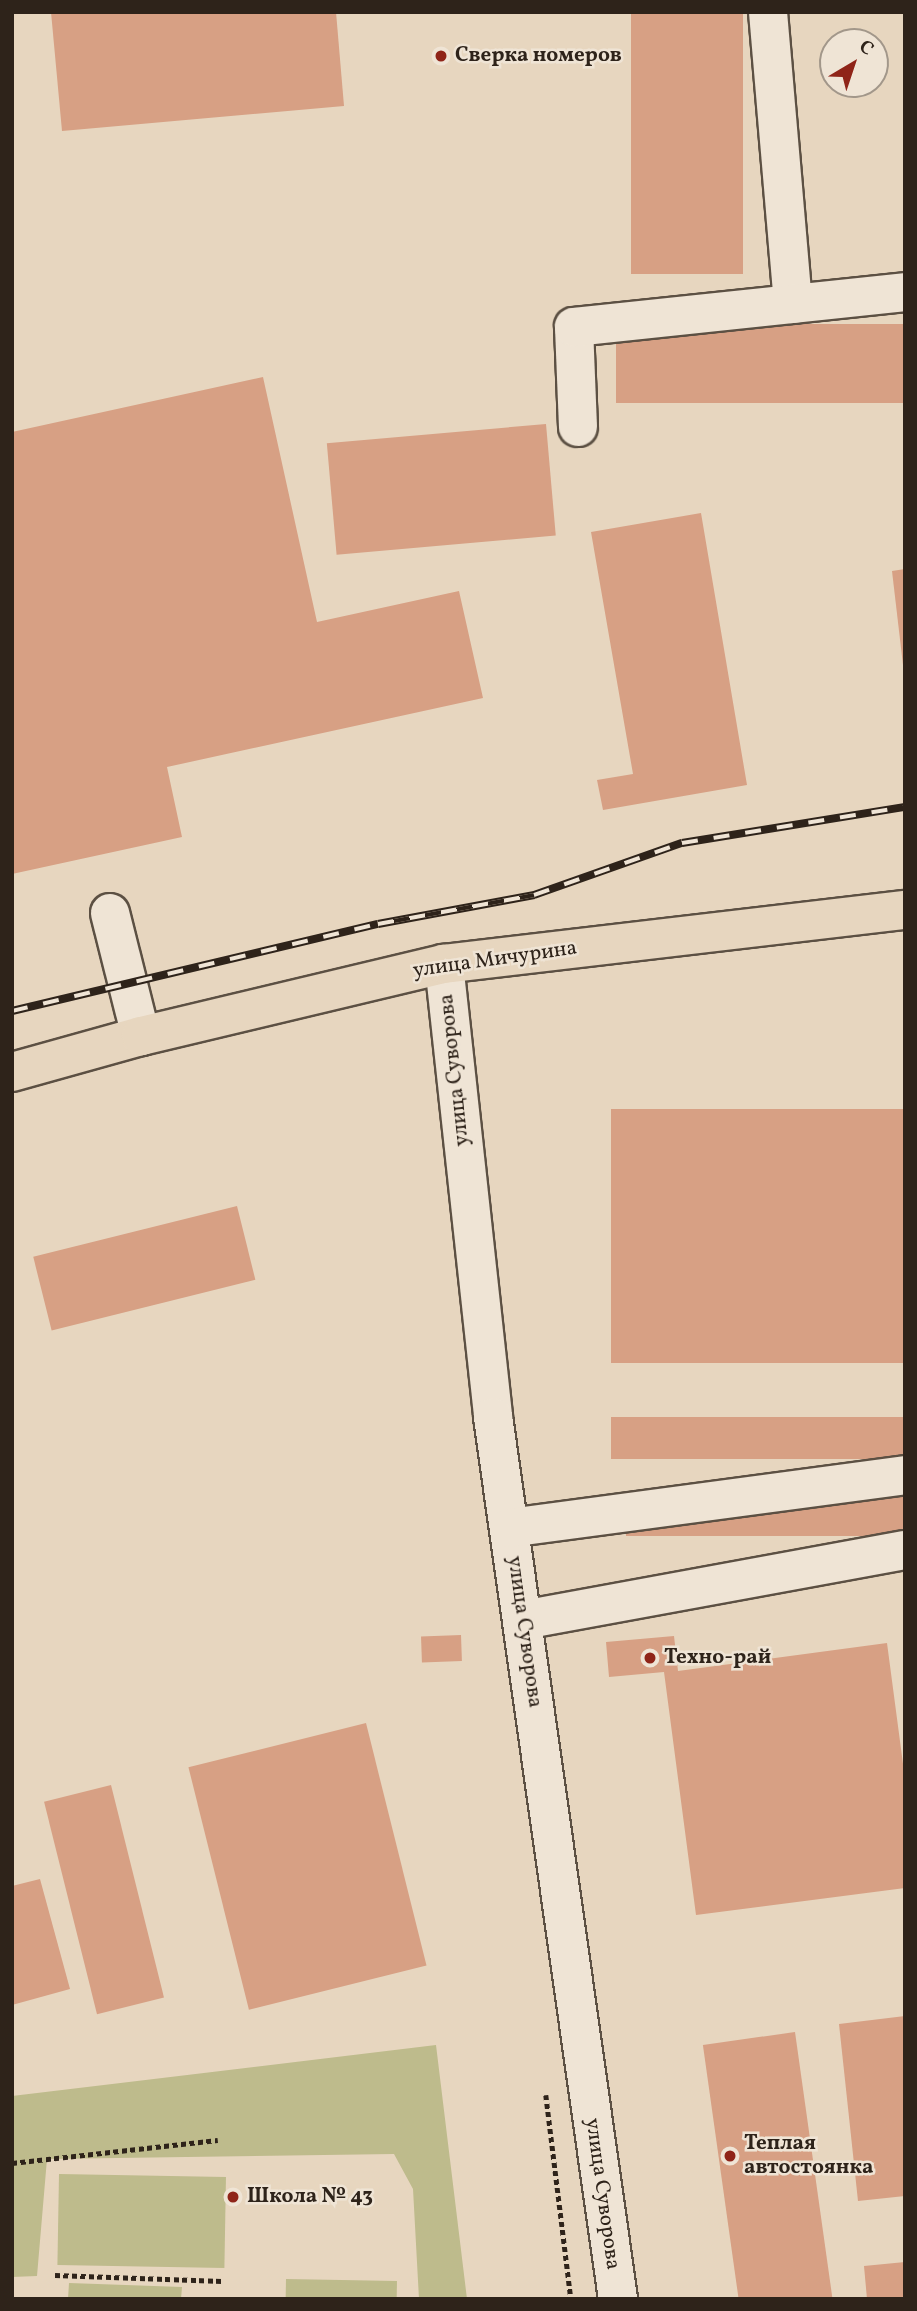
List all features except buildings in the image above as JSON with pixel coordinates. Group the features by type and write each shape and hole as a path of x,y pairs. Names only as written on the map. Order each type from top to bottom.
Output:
{"main road":[{"name":"улица Мичурина","path":"12,1072 141,1036 444,964 905,910"}],"street":[{"path":"768,12 793,304"},
{"path":"578,427 574,327 905,292"},
{"path":"110,913 141,1036"},
{"name":"улица Суворова","path":"444,964 509,1528 618,2299"},
{"path":"509,1528 905,1475"},
{"path":"523,1620 905,1550"}],"path":[{"path":"546,2095 571,2299"},
{"path":"12,2163 218,2140"},
{"path":"55,2275 222,2281"}],"shaded area":[{"path":"436,2045 467,2299 419,2299 413,2189 394,2154 47,2159 37,2276 12,2277 12,2096"},
{"path":"59,2174 226,2177 224,2268 57,2265"},
{"path":"286,2279 397,2281 397,2299 286,2299"},
{"path":"69,2283 182,2287 181,2299 68,2299"}],"railway":[{"path":"12,1011 378,924 534,895 682,843 905,807"}],"place":[{"name":"Сверка номеров","path":"441,56"},
{"name":"Техно-рай","path":"650,1658"},
{"name":"Теплая автостоянка","path":"730,2156"},
{"name":"Школа № 43","path":"233,2197"}]}
